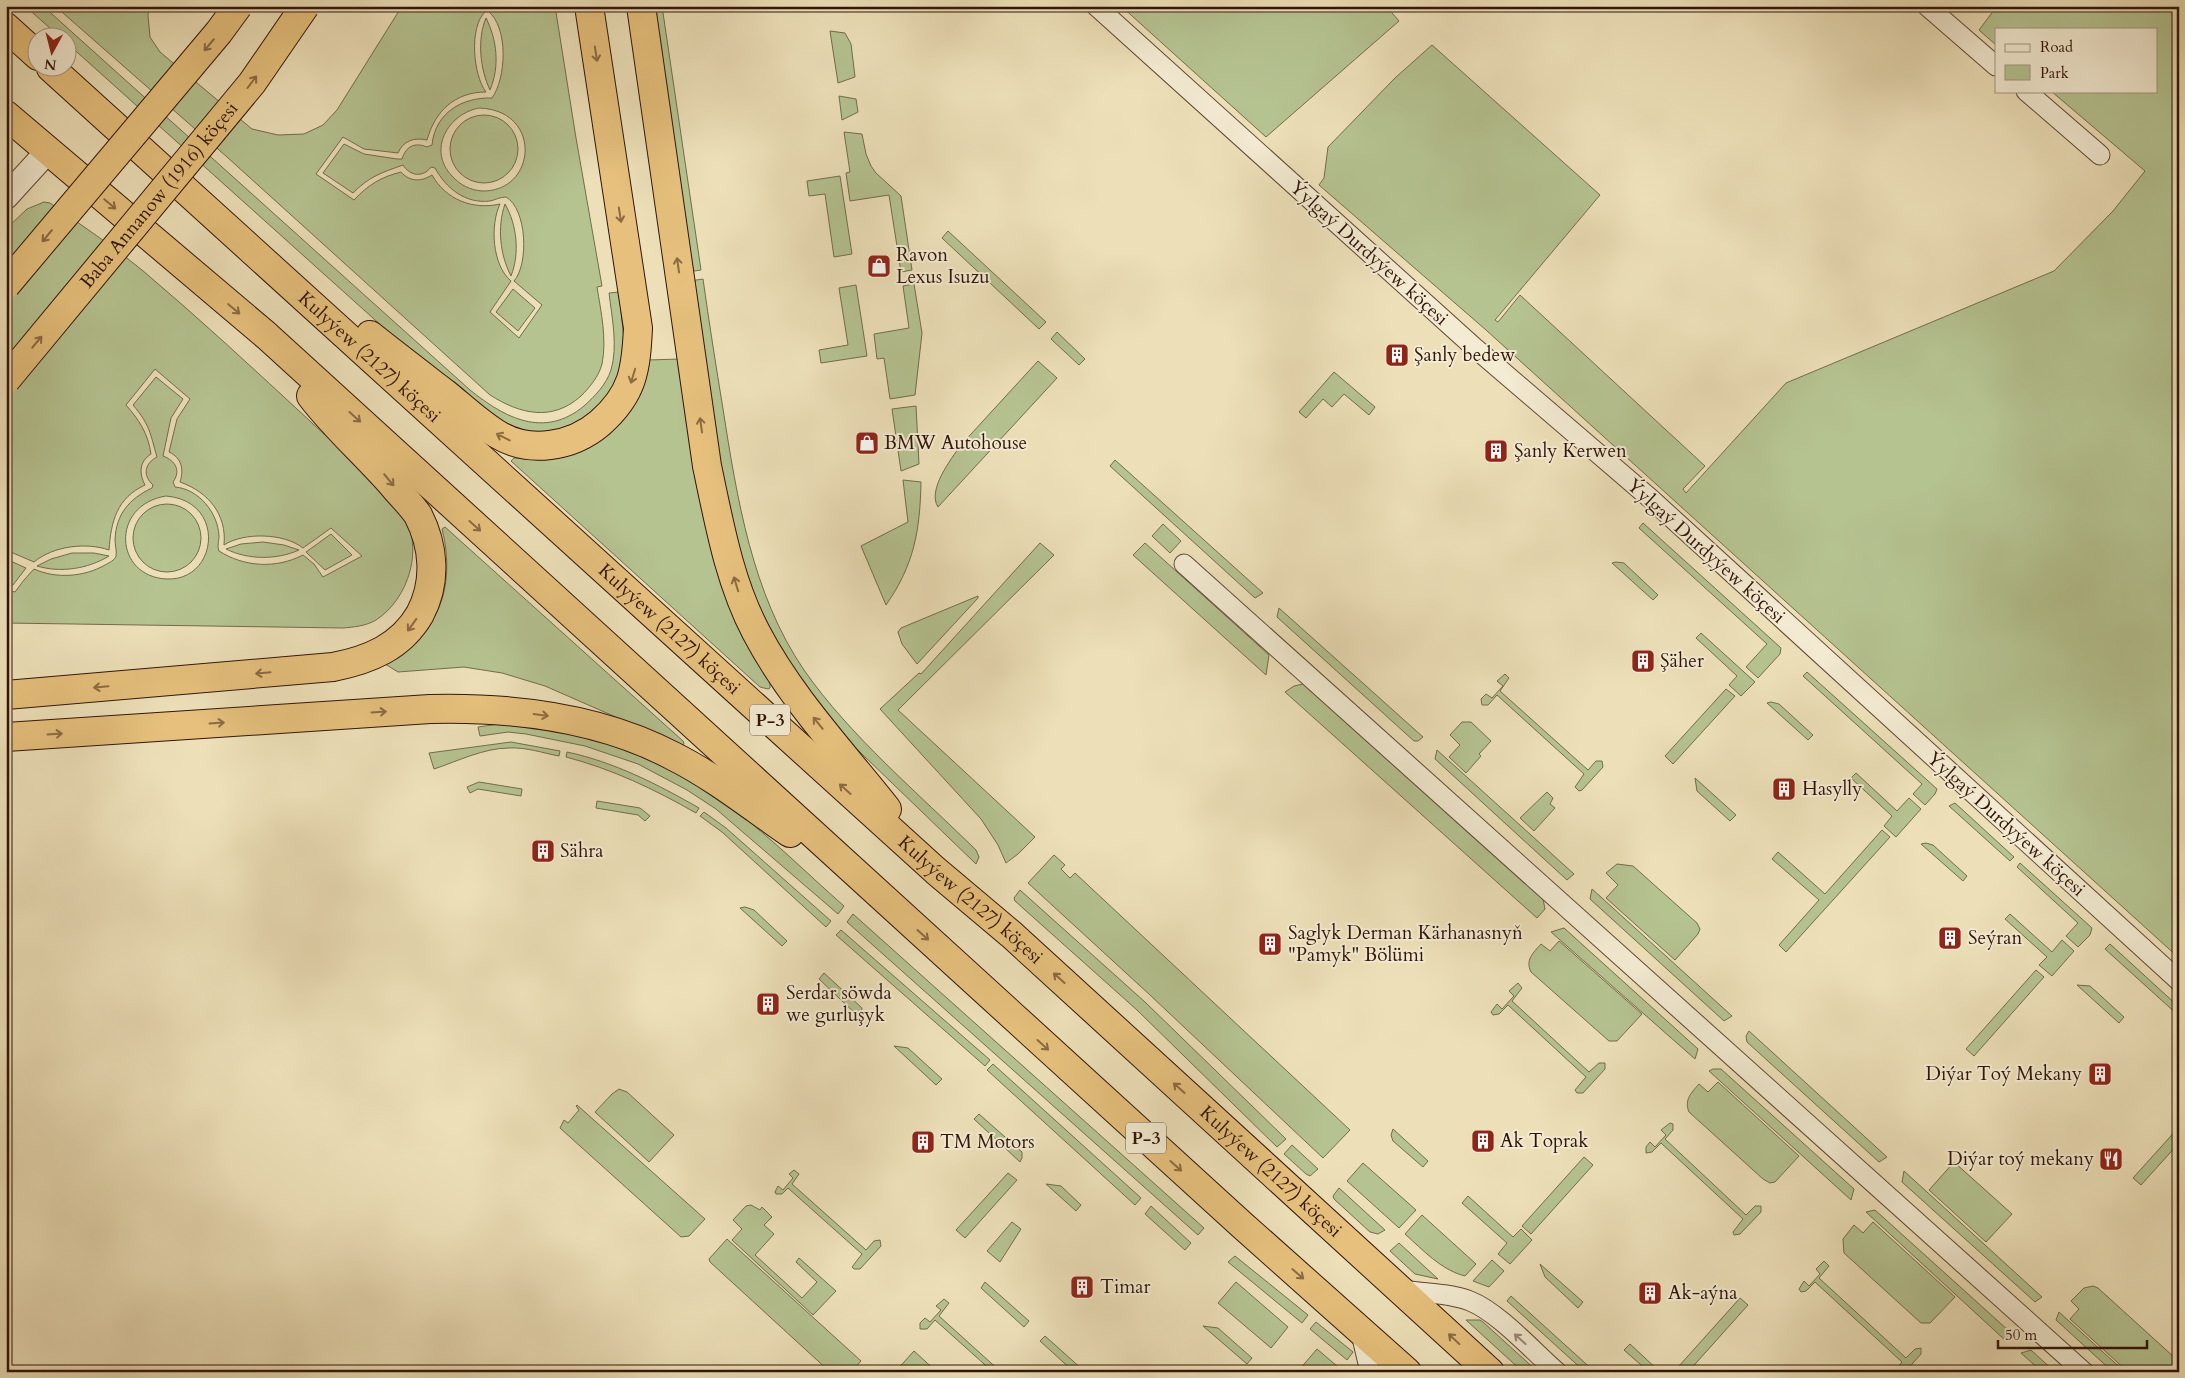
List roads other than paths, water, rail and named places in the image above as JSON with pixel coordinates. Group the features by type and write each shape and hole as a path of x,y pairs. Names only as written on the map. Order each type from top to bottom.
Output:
{"main road":[{"path":"6,285 213,39 238,6"},
{"name":"Baba Annanow (1916) köçesi","path":"6,380 252,83 305,6"},
{"path":"292,287 366,332 497,434 511,441 527,445 548,446 563,443 580,437 608,416 619,403 632,377 636,360 638,328 588,6"},
{"path":"641,6 707,466 721,533 740,598 756,632 799,699 936,871"},
{"path":"6,27 28,47"},
{"name":"Kulyýew (2127) köçesi","path":"62,78 936,871 1012,935 1490,1372"},
{"name":"P-3","path":"6,115 47,152 267,336 1242,1225 1360,1328 1407,1372"},
{"path":"6,695 333,667 374,656 402,638 415,623 430,589 432,571 427,534 417,513 380,470 325,414 267,336"},
{"path":"6,737 430,709 483,708 553,717 597,726 632,738 691,765 887,902"}],"street":[{"name":"Ýylgaý Durdyýew köçesi","path":"1096,6 1475,348 1651,499 2179,981"},
{"path":"1927,6 1995,65"},
{"path":"2027,92 2100,155"},
{"path":"6,197 47,152"},
{"path":"1184,564 2084,1372"},
{"path":"1401,1290 1452,1296 1468,1300 1486,1308 1557,1372"},
{"path":"1360,1328 1370,1372"}],"place":[{"name":"Ravon Lexus Isuzu","path":"879,266"},
{"name":"Şanly bedew","path":"1397,355"},
{"name":"BMW Autohouse","path":"867,443"},
{"name":"Şanly Kerwen","path":"1496,451"},
{"name":"Şäher","path":"1643,661"},
{"name":"Hasylly","path":"1784,789"},
{"name":"Sähra","path":"543,851"},
{"name":"Seýran","path":"1950,938"},
{"name":"Saglyk Derman Kärhanasnyň \"Pamyk\" Bölümi","path":"1270,944"},
{"name":"Serdar söwda we gurluşyk","path":"768,1004"},
{"name":"Diýar Toý Mekany","path":"2100,1074"},
{"name":"Ak Toprak","path":"1483,1141"},
{"name":"TM Motors","path":"923,1142"},
{"name":"Diýar toý mekany","path":"2111,1159"},
{"name":"Timar","path":"1082,1287"},
{"name":"Ak-aýna","path":"1650,1293"}]}
